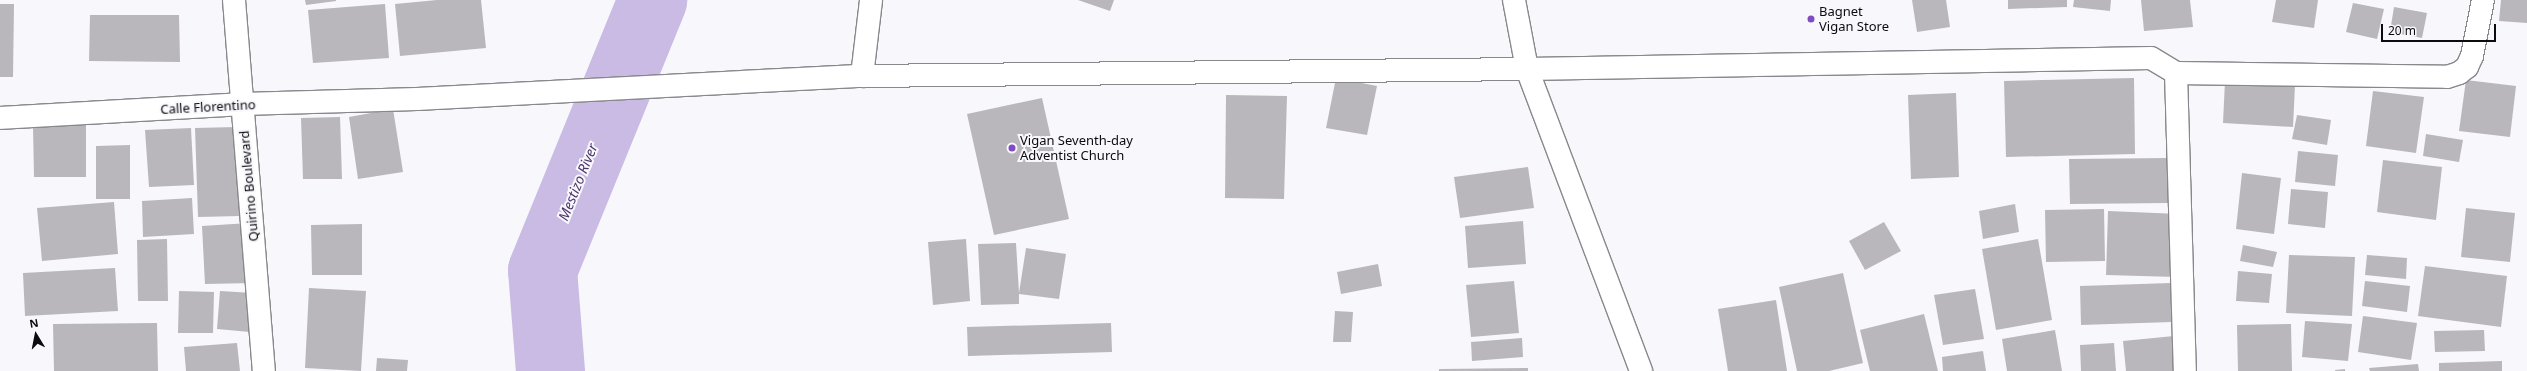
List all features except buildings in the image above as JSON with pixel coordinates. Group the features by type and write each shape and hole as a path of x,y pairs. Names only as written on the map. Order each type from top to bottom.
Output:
{"street":[{"name":"Quirino Boulevard","path":"234,0 264,371"},
{"path":"862,76 871,0"},
{"path":"1514,0 1527,69 1641,371"},
{"path":"2185,371 2176,73 2447,77 2459,73 2467,67 2472,56 2483,0"},
{"name":"Calle Florentino","path":"0,118 242,104 417,99 681,84 862,76 1527,69 2151,58 2176,73"}],"waterway":[{"name":"Mestizo River","path":"550,371 542,270 652,0"}],"place":[{"name":"Bagnet Vigan Store","path":"1811,19"},
{"name":"Vigan Seventh-day Adventist Church","path":"1012,148"}]}
